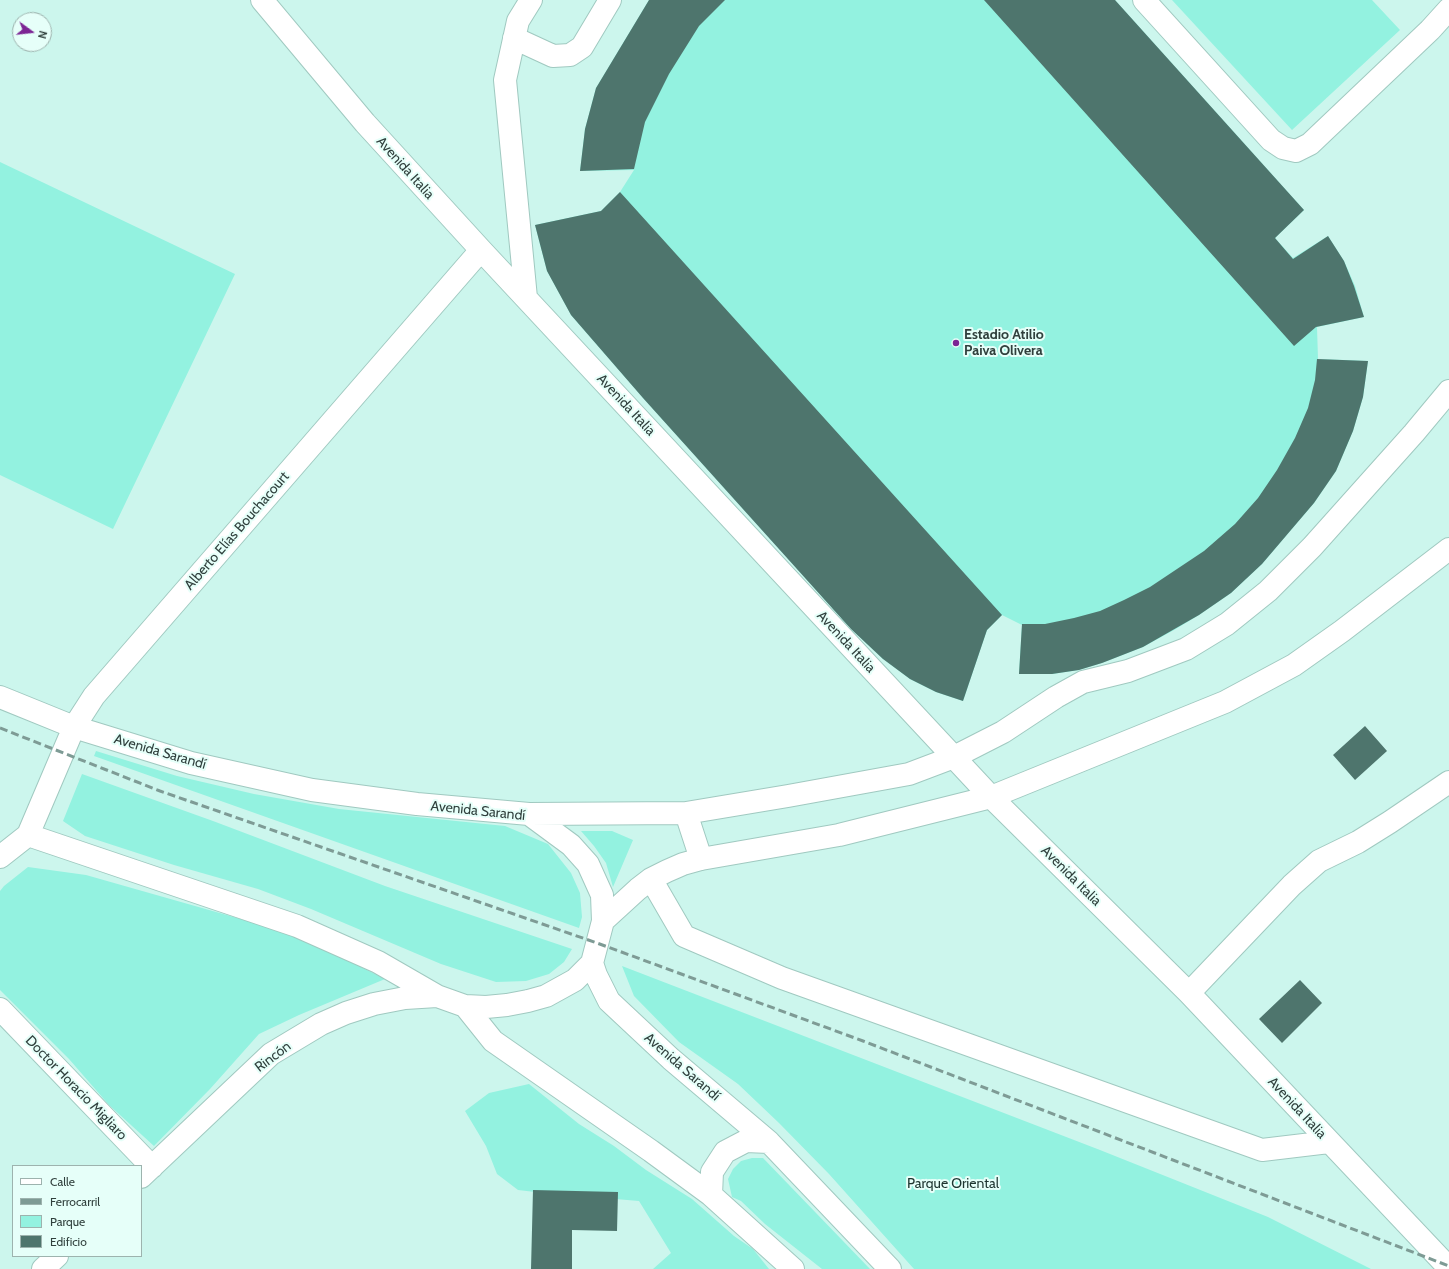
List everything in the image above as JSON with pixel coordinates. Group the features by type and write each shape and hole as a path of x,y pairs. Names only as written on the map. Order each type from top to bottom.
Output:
{"street":[{"name":"Avenida Italia","path":"262,0 364,123 991,797 1189,993 1449,1268"},
{"path":"526,298 505,80 518,21 531,0"},
{"path":"514,38 553,56 570,55 582,47 610,0"},
{"path":"1144,0 1271,140 1283,148 1296,151 1310,144 1430,30 1449,9"},
{"name":"Alberto Elías Bouchacourt","path":"28,835 74,727 94,696 481,250"},
{"path":"529,814 686,813 909,774 954,757 1003,732 1056,697 1083,682 1128,671 1186,649 1227,624 1268,591 1312,547 1414,433 1449,391"},
{"path":"603,921 651,879 683,864 839,835 991,797 1225,702 1294,665 1342,631 1449,549"},
{"name":"Avenida Sarandí","path":"0,697 74,727 191,763 312,790 417,804 529,814 571,845 588,864 602,895 603,921 592,963 596,975 609,1001 671,1059 769,1142 890,1269"},
{"path":"1189,993 1292,885 1319,861 1358,842 1449,782"},
{"path":"686,813 701,860"},
{"path":"0,857 28,835 297,926 378,962 437,996 465,1006 486,1007 507,1005 546,996 575,980 592,963"},
{"path":"651,879 684,936 782,978 1262,1150 1329,1142"},
{"name":"Rincón","path":"146,1172 271,1054 321,1024 346,1013 374,1004 405,998 437,996"},
{"path":"465,1006 493,1041 711,1195 792,1269"},
{"name":"Doctor Horacio Migliaro","path":"0,1009 140,1165"},
{"path":"711,1195 712,1172 725,1152 746,1141 769,1142"},
{"path":"43,1269 56,1257"}],"green space":[{"name":"Estadio Atilio Paiva Olivera","path":"649,0 1115,0 1304,210 1275,238 1293,258 1328,236 1344,261 1355,286 1364,317 1317,327 1318,359 1368,361 1363,397 1353,431 1336,471 1314,503 1262,564 1231,593 1199,615 1143,647 1102,663 1079,670 1052,674 1019,674 1022,625 1002,615 987,630 963,701 936,692 910,679 883,659 851,629 643,398 571,315 547,271 535,225 601,211 620,192 634,170 580,171 585,129 596,88"},
{"path":"1172,0 1372,0 1400,30 1292,130"},
{"path":"0,162 235,274 113,529 0,475"},
{"path":"96,751 177,776 254,794 339,809 505,826 548,844 571,873 580,893 582,917 579,928 94,756"},
{"path":"82,774 213,821 385,886 572,949 564,962 549,974 526,981 496,982 441,964 311,909 258,889 174,865 85,836 63,821"},
{"path":"581,831 612,831 633,840 613,887 606,863"},
{"path":"28,867 86,875 297,935 385,979 299,1015 259,1034 210,1089 154,1146 109,1105 69,1059 0,990 0,891"},
{"name":"Parque Oriental","path":"622,966 1100,1150 1268,1217 1371,1269 914,1269 829,1174 779,1123 738,1084 679,1042 634,996"},
{"path":"529,1084 579,1124 614,1146 646,1170 692,1199 734,1236 753,1249 769,1269 653,1269 671,1253 639,1201 518,1190 497,1174 486,1146 465,1111 489,1093"},
{"path":"752,1158 763,1158 870,1269 822,1269 765,1224 741,1201 732,1197 728,1179 733,1169 741,1161"}],"building":[{"path":"649,0 725,0 699,26 669,74 645,122 634,169 580,171 585,129 596,88"},
{"path":"984,0 1115,0 1304,210 1275,238 1293,259 1328,236 1344,261 1364,317 1316,327 1294,346"},
{"path":"620,192 1002,615 987,630 963,701 936,692 910,679 883,659 851,629 643,398 571,315 547,271 535,225 601,211"},
{"path":"1317,359 1368,361 1363,397 1353,431 1336,471 1314,503 1262,564 1231,593 1199,615 1143,647 1079,670 1052,674 1019,674 1022,624 1045,624 1074,618 1100,611 1124,600 1150,587 1204,551 1235,524 1258,498 1277,470 1295,438 1308,408 1315,380"},
{"path":"1365,726 1387,751 1355,780 1333,755"},
{"path":"1300,980 1322,1003 1282,1043 1259,1019"},
{"path":"533,1190 618,1192 617,1231 572,1230 572,1269 531,1269"}],"railway":[{"path":"0,728 160,791 597,943 863,1041 1449,1266"}],"place":[{"name":"Estadio Atilio Paiva Olivera","path":"956,343"}]}
